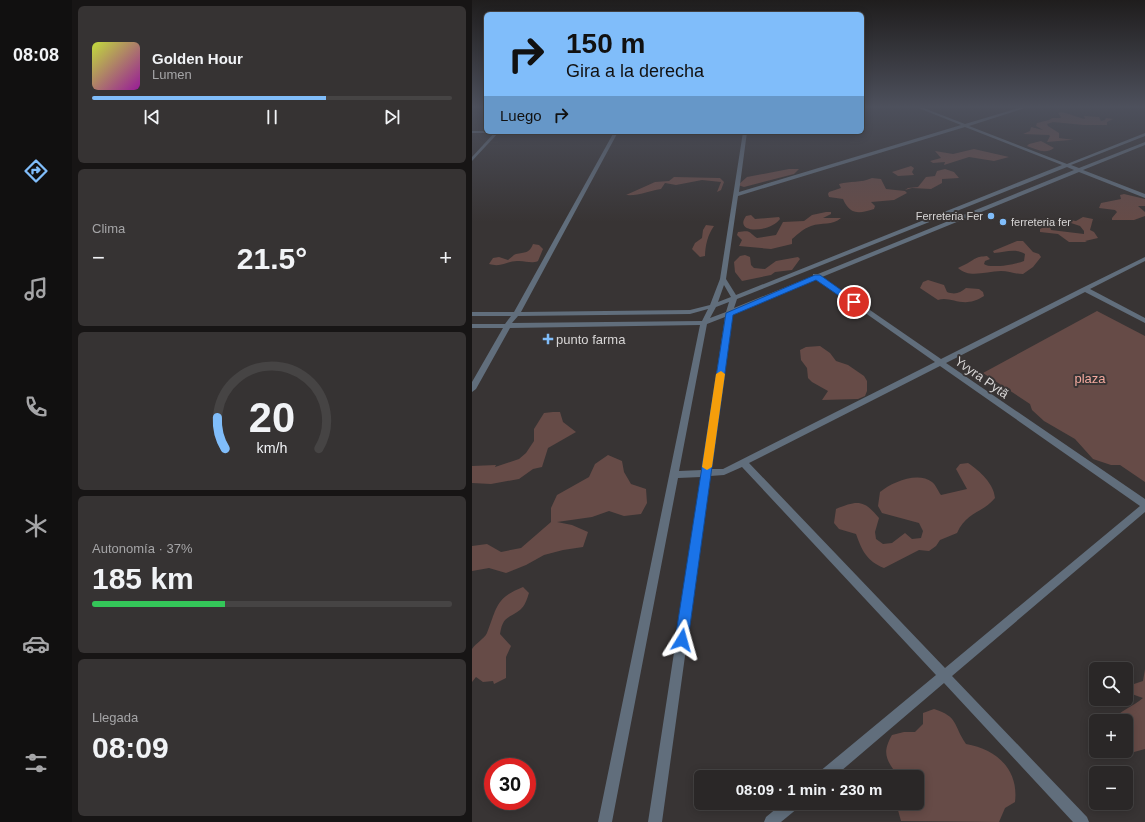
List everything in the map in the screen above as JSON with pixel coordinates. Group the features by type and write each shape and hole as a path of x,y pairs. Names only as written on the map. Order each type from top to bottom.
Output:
{"street":[{"path":"472,160 485,145"},
{"path":"472,389 507,326 516,314 609,145"},
{"path":"605,822 704,323 713,306 723,279 743,145"},
{"path":"735,195 898,145"},
{"path":"1016,145 1145,196"},
{"path":"472,314 690,312 713,306 1116,145"},
{"path":"472,326 704,323 1139,145"},
{"path":"674,476 724,472 1145,258"},
{"name":"Yvyra Pytã","path":"807,268 817,277 1145,504"},
{"path":"655,822 729,313 734,297 723,279"},
{"path":"1084,290 1145,321"},
{"path":"743,462 1082,822"},
{"path":"832,770 1145,507"},
{"path":"770,822 785,810"}],"green space":[{"path":"1049,145 1054,148 1044,151 1027,146"},
{"path":"974,149 1009,157 994,161 969,157 944,165 945,162 933,163 930,161 941,158 935,151 953,154"},
{"path":"911,166 914,168 912,172 914,175 898,176 892,172"},
{"path":"789,169 799,169 794,174 744,187 738,185 747,177"},
{"path":"945,169 954,172 959,178 942,179 942,183 931,189 912,188 905,190 908,188 918,187 926,177 935,176 937,171"},
{"path":"674,177 720,178 724,182 721,190 717,192 721,182 702,180 676,185 665,183 661,189 639,194 626,195 655,182 669,181"},
{"path":"872,178 881,179 886,189 905,191 907,193 894,200 871,202 875,206 874,209 864,212 852,211 843,199 829,197 829,192 841,188 839,184 864,181"},
{"path":"1124,194 1145,199 1145,206 1138,206 1145,212 1145,216 1134,220 1112,220 1117,212 1115,210 1099,208 1101,203 1121,199 1120,195"},
{"path":"831,212 831,214 823,218 841,218 834,222 811,226 792,239 792,244 771,249 739,246 742,240 737,235 738,232 748,231 757,238 776,235 783,222 804,221 812,215"},
{"path":"751,215 755,219 779,217 780,219 769,227 754,230 748,229 744,226 743,222 746,216"},
{"path":"1083,217 1093,219 1090,230 1094,232 1098,238 1085,241 1087,242 1069,242 1058,234 1040,232 1040,229 1053,223 1063,222 1063,225 1050,227 1051,230 1084,234 1084,231 1080,226 1065,221 1065,219 1076,221"},
{"path":"706,225 714,226 707,240 705,256 700,257 692,249 695,243 702,238 703,230"},
{"path":"1017,241 1023,241 1033,252 1039,254 1041,257 1033,267 1023,274 1007,271 995,271 973,274 958,268 976,258 983,256 987,256 990,259 985,261 984,264 992,266 1010,265 1024,261 1025,254 1022,252 1010,251 994,253 993,251"},
{"path":"533,244 539,245 543,249 538,261 536,262 515,261 502,265 489,264 493,258 499,257 508,260 515,254 526,252 530,250"},
{"path":"745,255 750,257 751,265 754,268 765,269 776,261 798,257 800,259 792,270 775,272 771,275 742,281 735,272 734,262 740,256"},
{"path":"928,280 944,285 947,292 950,293 957,293 966,288 979,289 983,292 984,296 970,302 948,299 938,300 920,288 923,282"},
{"name":"plaza","path":"1097,311 1145,336 1145,482 1120,465 1111,465 1093,459 1075,439 1044,421 1032,410 1030,404 983,373"},
{"path":"820,346 830,353 836,361 848,365 864,376 867,381 867,391 865,396 858,399 822,400 828,391 808,378 807,368 801,360 800,350 806,347"},
{"path":"560,412 563,422 576,432 548,448 542,467 533,469 519,479 491,484 472,483 472,466 496,465 495,467 519,459 526,453 534,441 534,429 544,413"},
{"path":"608,455 622,461 624,472 631,484 646,489 647,503 641,514 624,516 609,511 592,517 557,522 572,525 588,532 583,547 544,555 526,565 506,573 489,568 472,571 472,546 487,544 501,552 521,548 551,522 551,508 557,495 589,477 595,464"},
{"path":"968,463 986,478 992,488 995,498 985,507 965,520 957,533 940,540 936,546 929,551 919,550 884,568 869,559 856,534 839,529 834,523 836,509 850,504 860,503 869,508 879,518 875,532 876,539 883,544 892,543 905,533 912,539 921,538 923,531 919,523 882,513 878,506 880,492 885,488 905,479 913,478 926,479 932,482 941,495 967,489 956,469 960,464"},
{"path":"523,587 529,593 526,602 520,610 504,621 501,628 500,634 511,646 506,657 506,678 494,684 493,681 483,682 476,677 472,682 472,649 487,633 495,610 502,600 507,595"},
{"path":"1145,669 1145,749 1134,752 1133,714 1119,714 1143,698 1133,694 1133,683 1143,681"},
{"path":"934,709 948,715 954,722 966,744 987,751 996,756 1009,770 1015,790 1015,802 1005,808 999,822 901,821 898,810 924,810 924,770 894,770 887,757 887,747 892,735 904,732 915,732 923,724 923,713"}],"slow traffic":[{"path":"707,467 721,374"}],"place":[{"name":"Ferreteria Fer","path":"991,216"},
{"name":"ferreteria fer","path":"1003,222"},
{"name":"punto farma","path":"548,339"}],"route":[{"path":"682,640 729,313 817,277 854,302"}]}
